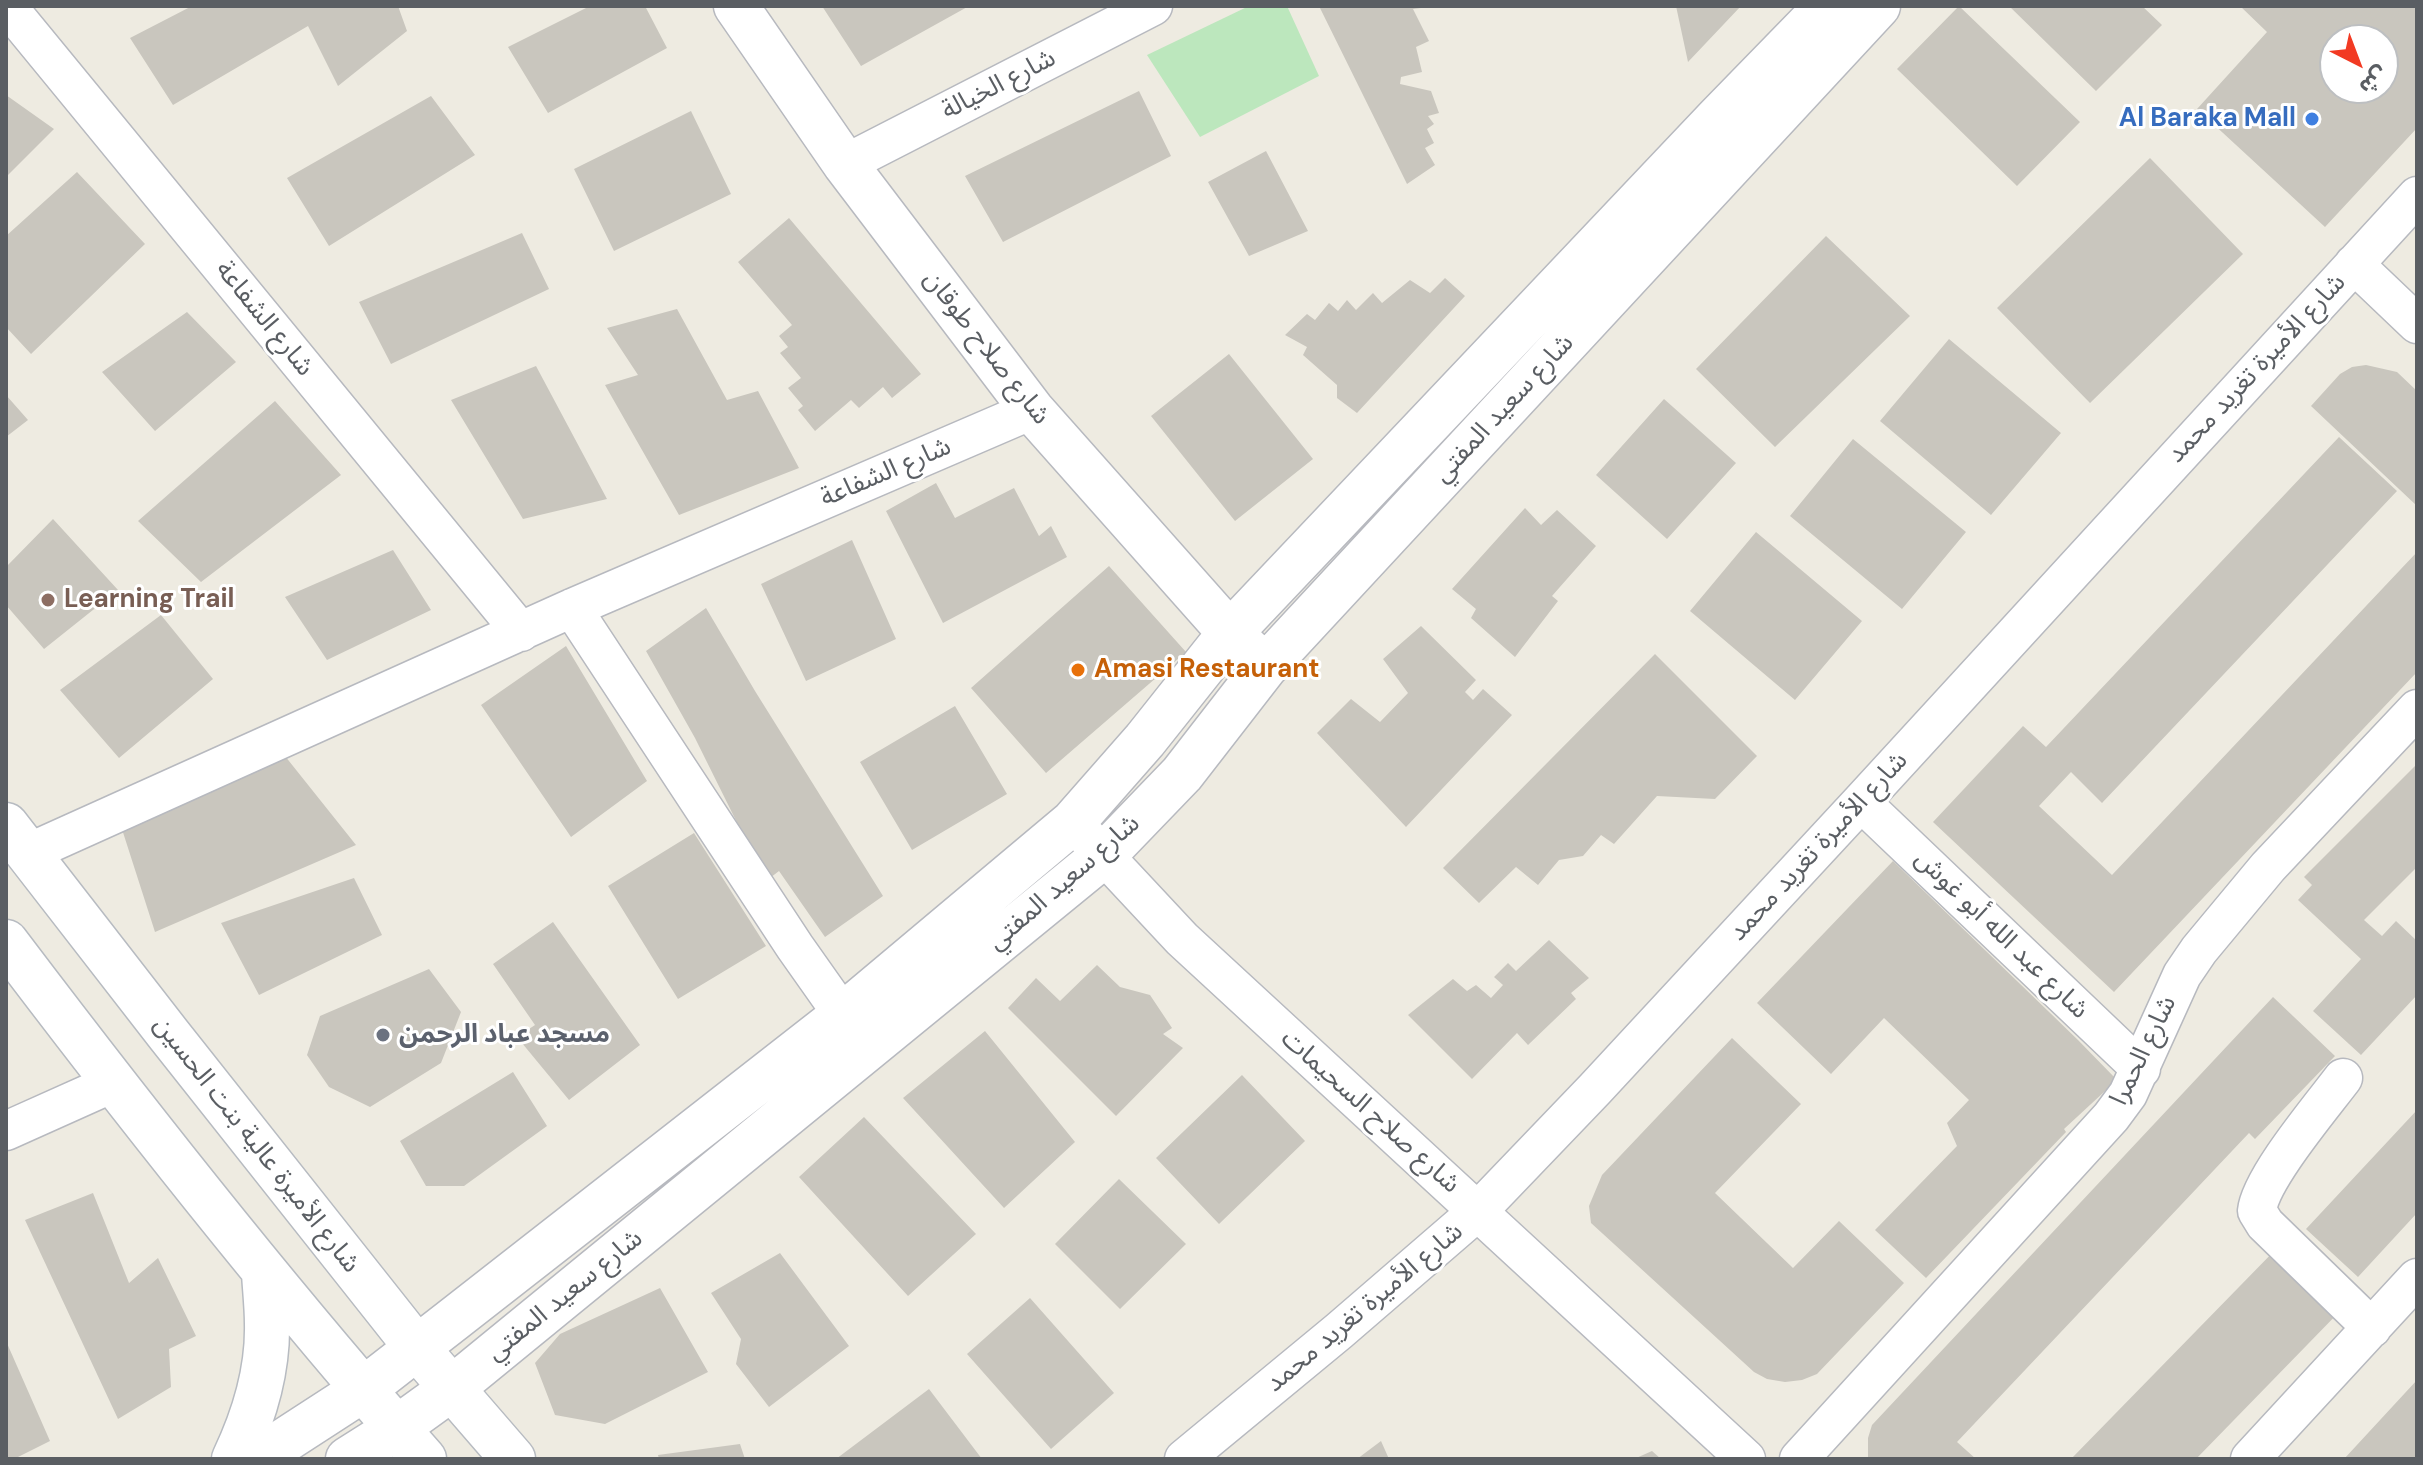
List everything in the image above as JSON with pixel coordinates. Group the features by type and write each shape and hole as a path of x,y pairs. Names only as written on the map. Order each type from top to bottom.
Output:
{"street":[{"name":"شارع الشفاعة","path":"7,6 521,632"},
{"name":"شارع صلاح طوقان","path":"736,6 845,164 1032,410 1230,633 1265,667"},
{"name":"شارع الخيالة","path":"845,164 1153,6"},
{"name":"شارع سعيد المفتي","path":"256,1459 364,1389 417,1348 843,1015 1073,822 1145,740 1230,633 1827,6"},
{"name":"شارع سعيد المفتي","path":"348,1459 411,1444 451,1389 1103,856 1182,774 1265,667 1878,6"},
{"name":"شارع الأميرة تغريد محمد","path":"1184,1459 1478,1211 1861,802 2417,196"},
{"path":"2354,264 2417,324"},
{"name":"شارع الشفاعة","path":"17,839 521,632 1032,410"},
{"path":"572,608 843,1015"},
{"name":"شارع الحمرا","path":"1799,1459 2085,1148 2128,1094 2170,1001 2199,950 2268,867 2417,709"},
{"name":"شارع عبد الله أبو غوش","path":"1861,802 2141,1069"},
{"name":"شارع صلاح السحيمات","path":"1073,822 1182,939 1746,1459"},
{"name":"شارع الأميرة عالية بنت الحسين","path":"17,839 417,1348 513,1459"},
{"path":"6,942 264,1273 411,1444"},
{"path":"2343,1078 2283,1160 2265,1189 2257,1211 2265,1224 2372,1328"},
{"path":"6,1131 113,1083"},
{"path":"234,1459 248,1430 262,1379 268,1326 264,1273"},
{"path":"2250,1459 2417,1278"}],"green space":[{"path":"1249,6 1287,6 1319,76 1200,137 1147,55"}],"building":[{"path":"192,6 398,6 407,31 338,86 308,26 173,105 130,38"},
{"path":"590,6 645,6 667,48 548,113 508,47"},
{"path":"822,6 969,6 861,66"},
{"path":"1319,6 1421,8 1413,9 1429,41 1416,47 1422,72 1401,77 1400,84 1431,91 1439,113 1428,116 1434,124 1427,129 1434,143 1425,148 1435,165 1407,184"},
{"path":"1676,6 1741,6 1688,62"},
{"path":"1959,6 2080,122 2017,186 1897,69"},
{"path":"2009,6 2142,6 2162,25 2096,91"},
{"name":"Al Baraka Mall","path":"2240,6 2417,6 2417,128 2325,227 2197,109 2267,32"},
{"path":"1139,91 1171,156 1003,242 965,176"},
{"path":"6,95 54,129 6,177"},
{"path":"431,96 475,155 329,246 287,178"},
{"path":"691,111 731,194 614,251 574,169"},
{"path":"1266,151 1308,231 1249,256 1208,182"},
{"path":"2150,158 2243,254 2090,403 1997,308"},
{"path":"77,172 145,244 31,354 6,327 6,236"},
{"path":"789,218 921,374 892,398 883,387 859,408 851,400 815,431 798,410 803,406 788,388 801,378 780,353 788,347 779,336 792,325 738,262"},
{"path":"522,233 549,289 391,364 359,302"},
{"path":"1826,236 1910,316 1775,447 1696,369"},
{"path":"1445,278 1465,296 1357,413 1337,398 1337,385 1303,355 1307,347 1285,335 1307,314 1315,320 1329,303 1338,311 1347,300 1356,310 1373,293 1382,303 1410,280 1430,293"},
{"path":"677,309 727,400 758,391 799,468 679,515 605,385 638,375 607,328"},
{"path":"187,312 236,362 155,431 102,372"},
{"path":"1949,339 2061,433 1991,515 1880,421"},
{"path":"1229,354 1313,459 1235,521 1151,416"},
{"path":"2366,365 2397,372 2417,391 2417,506 2311,406 2340,374 2352,367"},
{"path":"536,366 607,499 523,519 451,400"},
{"path":"6,395 28,420 6,437"},
{"path":"1664,399 1736,463 1667,539 1596,475"},
{"path":"275,401 341,475 201,582 138,521"},
{"path":"2339,437 2397,491 2102,803 2071,772 2039,806 2112,875 2417,552 2417,672 2114,992 1933,822 2023,726 2046,747"},
{"path":"1853,439 1966,532 1902,609 1790,516"},
{"path":"936,483 955,518 1014,488 1039,536 1051,526 1067,557 943,623 886,511"},
{"path":"1525,508 1541,525 1557,510 1596,546 1552,596 1558,601 1515,657 1471,618 1476,609 1452,589"},
{"path":"53,519 118,590 44,649 6,605 6,567"},
{"path":"1756,532 1862,621 1795,700 1690,611"},
{"path":"852,540 896,639 806,681 761,584"},
{"path":"393,550 431,610 327,660 285,597"},
{"name":"Amasi Restaurant","path":"1109,566 1186,652 1046,773 971,688"},
{"path":"706,608 883,896 825,937 779,871 766,881 695,738 646,651"},
{"path":"161,615 213,679 119,758 60,690"},
{"path":"1421,626 1476,680 1465,692 1473,700 1483,689 1512,715 1406,827 1317,733 1351,699 1380,722 1408,693 1383,659"},
{"path":"566,646 647,781 571,837 481,705"},
{"path":"1655,654 1757,756 1715,799 1657,796 1614,844 1601,835 1583,856 1559,860 1538,885 1516,867 1479,903 1443,868"},
{"path":"955,706 1007,794 912,850 860,762"},
{"path":"281,751 356,845 155,932 120,823"},
{"path":"2417,764 2417,867 2364,920 2382,936 2396,921 2417,941 2417,995 2361,1055 2313,1011 2361,959 2298,900 2312,885 2304,877"},
{"path":"694,833 766,946 678,999 608,886"},
{"path":"1893,861 2117,1080 2064,1129 2066,1132 1926,1278 1875,1230 1957,1146 1947,1123 1969,1100 1884,1018 1831,1074 1757,1003"},
{"path":"354,878 382,935 259,995 221,923"},
{"path":"553,922 640,1045 569,1100 517,1037 535,1025 493,964"},
{"path":"1549,940 1589,978 1571,993 1576,999 1528,1045 1517,1033 1472,1079 1408,1015 1453,979 1467,991 1476,985 1491,998 1503,985 1494,977 1508,963 1516,971"},
{"path":"1097,965 1120,987 1150,995 1172,1028 1163,1034 1183,1048 1116,1116 1008,1008 1036,978 1060,1001"},
{"name":"مسجد عباد الرحمن","path":"429,969 461,1012 441,1063 370,1107 329,1087 307,1055 320,1016"},
{"path":"2273,997 2335,1056 2255,1139 2249,1133 1957,1442 1976,1459 1868,1459 1868,1438 1872,1425"},
{"path":"985,1031 1075,1142 1004,1208 903,1098"},
{"path":"1732,1038 1801,1104 1715,1193 1793,1268 1839,1221 1904,1283 1817,1374 1802,1380 1785,1382 1767,1379 1754,1372 1591,1223 1589,1206 1602,1175"},
{"path":"513,1072 547,1126 464,1186 426,1186 400,1141"},
{"path":"1242,1075 1305,1141 1219,1224 1156,1158"},
{"path":"2417,1110 2417,1213 2358,1277 2306,1229"},
{"path":"864,1117 976,1234 908,1296 799,1177"},
{"path":"1119,1179 1186,1244 1120,1309 1055,1244"},
{"path":"93,1193 129,1283 158,1258 196,1336 169,1349 171,1387 118,1419 25,1220"},
{"path":"2280,1245 2344,1307 2196,1459 2071,1459"},
{"path":"780,1253 849,1346 769,1407 736,1364 741,1339 711,1293"},
{"path":"660,1288 708,1372 605,1424 555,1415 535,1363 560,1334"},
{"path":"1030,1298 1114,1393 1051,1449 967,1354"},
{"path":"6,1341 50,1441 14,1459 6,1459"},
{"path":"2417,1380 2417,1459 2344,1459"},
{"path":"929,1389 982,1459 836,1459"},
{"path":"1381,1441 1389,1459 1357,1459"},
{"path":"740,1444 745,1459 659,1459 658,1455"},
{"path":"1652,1451 1661,1459 1634,1459"}],"place":[{"name":"Al Baraka Mall","path":"2312,119"},
{"name":"Learning Trail","path":"48,600"},
{"name":"Amasi Restaurant","path":"1078,670"},
{"name":"مسجد عباد الرحمن","path":"383,1035"}]}
